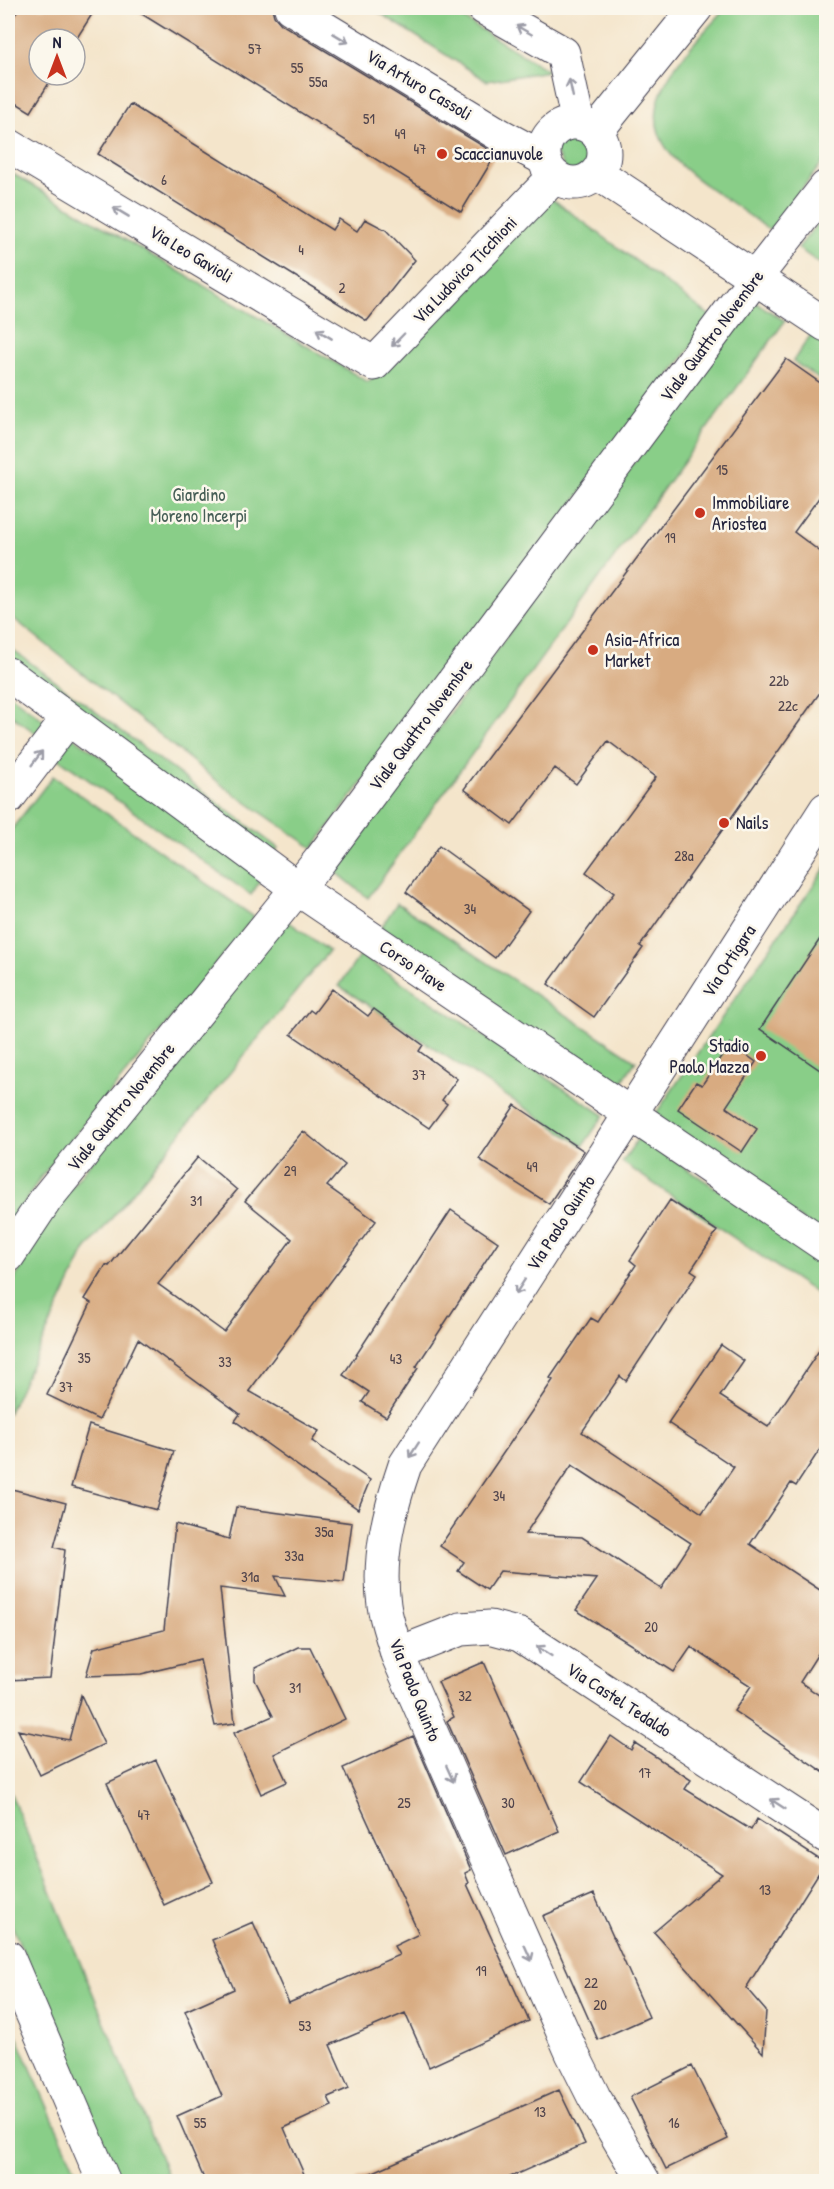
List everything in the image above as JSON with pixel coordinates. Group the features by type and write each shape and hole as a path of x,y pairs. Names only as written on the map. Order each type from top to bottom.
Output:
{"street":[{"name":"Via Arturo Cassoli","path":"291,8 500,135 541,157 550,170 564,182 582,182 597,173"},
{"path":"484,8 563,53 587,127 602,140 605,155 597,173 826,326"},
{"path":"587,127 696,8"},
{"path":"550,170 544,149 551,133 563,124 587,127"},
{"name":"Via Leo Gavioli","path":"8,145 374,364"},
{"name":"Via Ludovico Ticchioni","path":"374,364 550,170"},
{"name":"Viale Quattro Novembre","path":"8,1256 46,1199 298,889 755,278 826,187"},
{"name":"Corso Piave","path":"8,674 298,889 826,1246"},
{"path":"8,798 68,719"},
{"name":"Via Ortigara","path":"632,1114 826,809"},
{"name":"Via Paolo Quinto","path":"632,1114 405,1465 390,1509 383,1559 384,1604 397,1654 572,2053 594,2097 644,2181"},
{"name":"Via Castel Tedaldo","path":"397,1654 461,1629 490,1627 520,1635 826,1836"},
{"path":"8,1957 104,2181"}],"green space":[{"path":"372,8 446,8 549,71 487,81"},
{"path":"726,8 826,8 826,158 770,230 704,184 679,163 668,151 657,124 657,108 662,91 674,68"},
{"path":"567,132 594,143 594,156 590,167 580,173 567,173 553,147 558,139"},
{"name":"Giardino Moreno Incerpi","path":"8,171 368,382 547,195 713,318 313,848 227,789 8,614"},
{"path":"826,212 826,268 798,248"},
{"path":"752,300 785,321 368,898 335,871"},
{"path":"814,330 826,339 826,384 793,361"},
{"path":"8,646 278,848 270,859 8,664"},
{"path":"8,693 46,722 37,734 8,713"},
{"path":"72,736 264,875 251,895 55,756"},
{"path":"53,776 254,917 40,1178 8,1230 8,834"},
{"name":"Stadio Paolo Mazza","path":"826,867 826,1236 652,1119"},
{"path":"397,903 636,1061 615,1092 376,935"},
{"path":"285,919 329,951 85,1251 8,1414 8,1291 56,1206"},
{"path":"360,955 604,1115 583,1146 339,986"},
{"path":"639,1137 826,1261 826,1300 622,1162"},
{"path":"8,1787 170,2181 120,2181 8,1916"},
{"path":"8,2016 80,2181 8,2181"}],"building":[{"path":"19,8 96,8 84,27 27,27 27,87 47,87 31,112 8,98 8,26"},
{"path":"132,8 272,8 274,16 281,24 496,154 461,212"},
{"path":"130,104 332,230 339,219 357,231 365,219 386,230 415,260 367,321 98,154"},
{"path":"786,359 826,387 826,488 794,532 826,556 826,684 640,946 643,948 594,1017 548,984 614,893 586,872 656,777 608,741 576,784 555,768 512,825 464,789"},
{"path":"439,846 529,911 495,958 406,892"},
{"path":"826,930 826,1074 760,1029"},
{"path":"332,989 368,1016 374,1009 423,1045 419,1051 457,1079 442,1100 447,1104 429,1128 291,1034 310,1010 314,1013"},
{"path":"730,1043 756,1062 726,1107 757,1129 742,1152 678,1109 696,1082 702,1085"},
{"path":"515,1105 584,1151 549,1204 479,1159"},
{"path":"303,1131 345,1165 327,1186 376,1221 249,1391 319,1431 312,1441 370,1480 358,1509 235,1421 240,1414 138,1339 99,1420 47,1395 91,1303 85,1299 106,1265 109,1266 198,1157 237,1190 158,1284 224,1332 292,1239 245,1201"},
{"path":"670,1200 717,1231 691,1270 697,1274 626,1381 620,1376 582,1432 702,1513 734,1467 668,1423 721,1345 744,1361 720,1396 768,1427 826,1340 826,1440 796,1486 791,1483 750,1544 826,1594 826,1641 800,1682 826,1700 826,1774 734,1711 751,1686 691,1647 674,1672 576,1610 597,1579 500,1571 487,1590 458,1571 464,1562 440,1546 553,1380 550,1378 591,1318 598,1322 636,1265 630,1260","holes":["572,1465 691,1543 661,1589 582,1537 525,1534"]},
{"path":"451,1210 498,1242 386,1417 362,1402 369,1392 343,1375"},
{"path":"89,1425 174,1451 157,1510 71,1487"},
{"path":"8,1488 66,1503 54,1547 65,1550 50,1678 8,1680"},
{"path":"236,1507 352,1523 344,1582 275,1576 285,1596 220,1588 235,1723 215,1726 200,1660 141,1674 86,1676 94,1648 164,1630 175,1524 229,1539"},
{"path":"298,1647 310,1647 345,1719 274,1754 287,1782 261,1794 234,1733 273,1716 255,1680 255,1668"},
{"path":"484,1662 559,1831 506,1855 447,1721 454,1717 438,1682"},
{"path":"81,1695 104,1744 40,1775 18,1730 69,1740"},
{"path":"413,1736 471,1870 465,1873 469,1883 467,1884 529,2021 429,2067 405,2013 330,2045 349,2088 328,2097 332,2106 284,2128 307,2181 205,2181 177,2116 222,2096 185,2011 234,1989 212,1940 253,1922 289,2003 399,1955 394,1946 419,1934 343,1768"},
{"path":"611,1736 631,1750 635,1743 691,1780 685,1789 751,1830 757,1819 825,1863 746,1988 766,2011 763,2053 654,1932 722,1874 581,1782"},
{"path":"156,1760 213,1882 164,1905 107,1783"},
{"path":"594,1894 649,2017 598,2040 543,1916"},
{"path":"692,2066 728,2139 666,2169 630,2097"},
{"path":"559,2090 585,2144 501,2181 353,2181"}],"place":[{"name":"Scaccianuvole","path":"442,154"},
{"name":"Immobiliare Ariostea","path":"700,513"},
{"name":"Asia-Africa Market","path":"593,650"},
{"name":"Nails","path":"724,823"},
{"name":"Stadio Paolo Mazza","path":"761,1056"}]}
